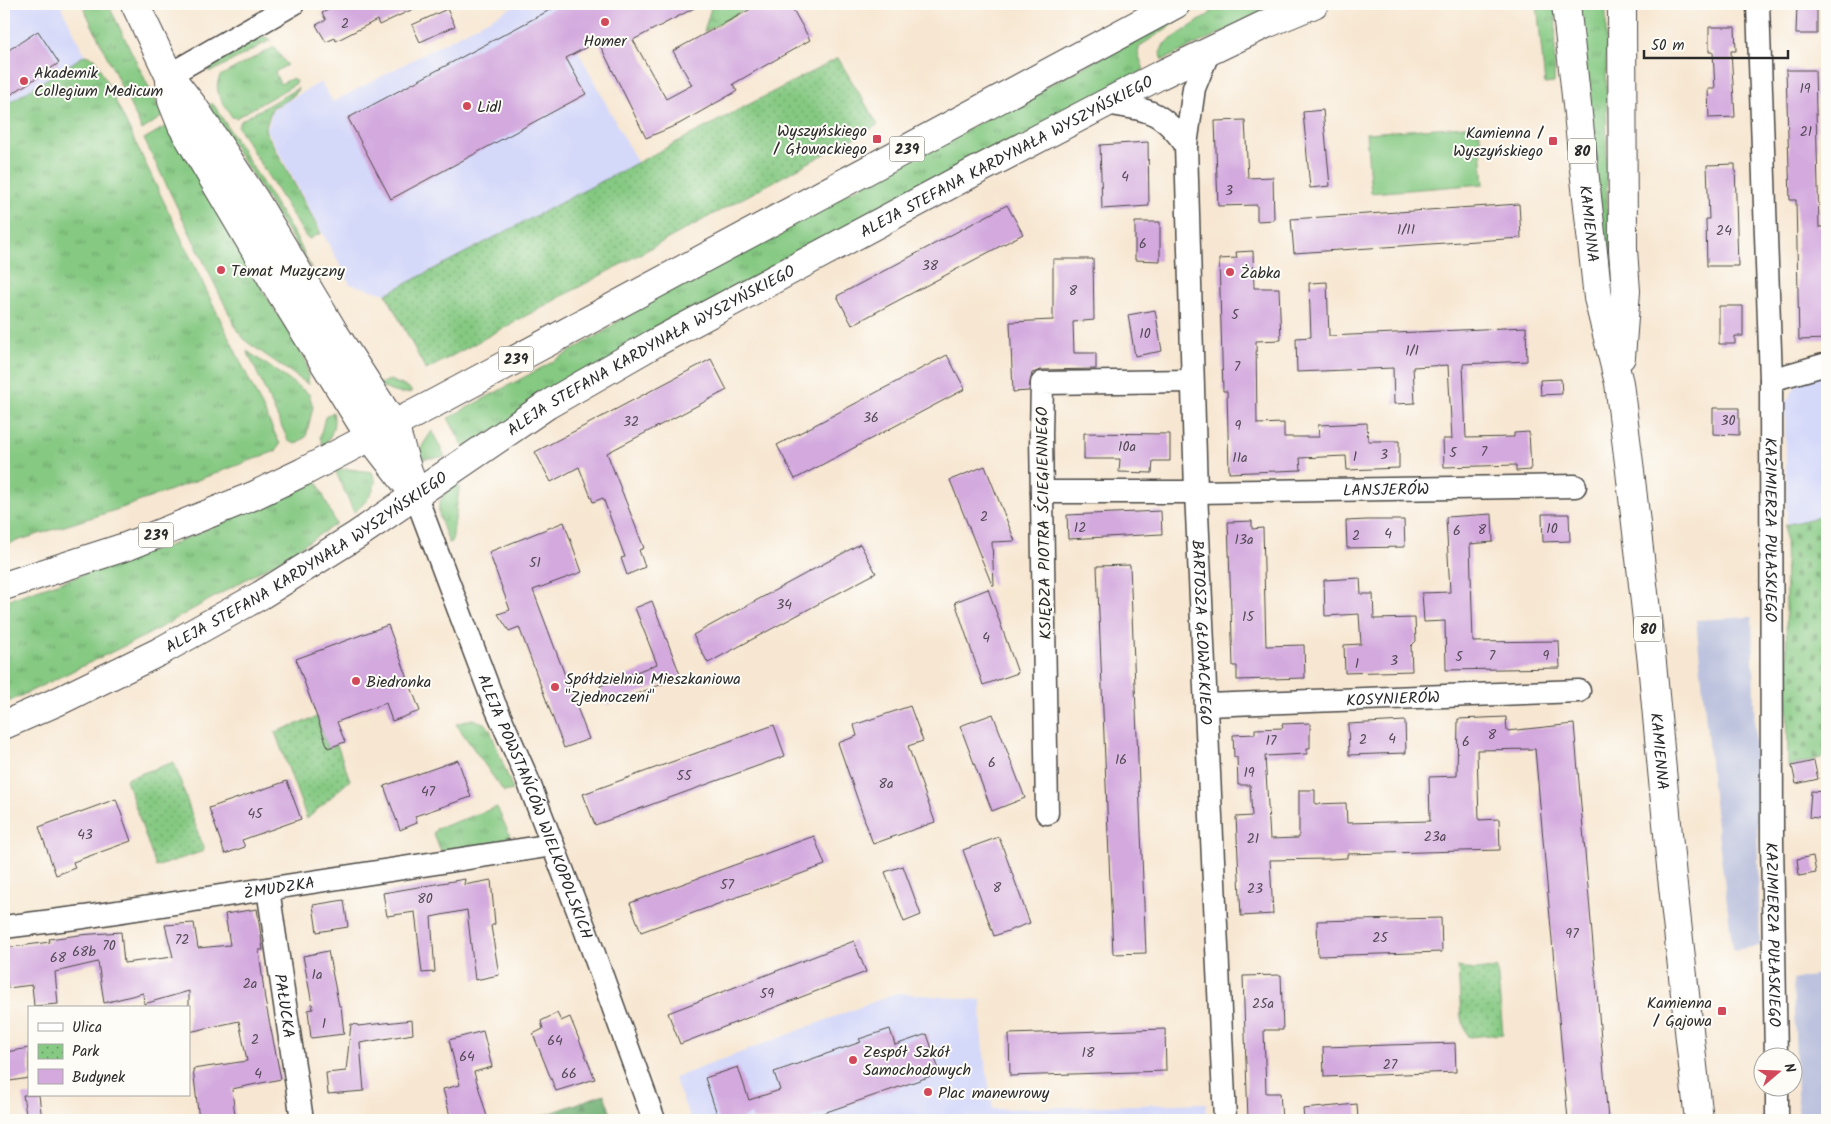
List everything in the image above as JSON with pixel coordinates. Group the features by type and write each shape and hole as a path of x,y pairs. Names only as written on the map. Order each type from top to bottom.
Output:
{"main road":[{"name":"ALEJA POWSTAŃCÓW WIELKOPOLSKICH","path":"135,4 169,75 193,106 255,200 335,334 394,424 415,494"},
{"name":"239","path":"4,586 128,546 253,496 370,437 1146,13 1176,4"},
{"name":"ALEJA STEFANA KARDYNAŁA WYSZYŃSKIEGO","path":"4,725 61,700 159,652 261,595 357,534 547,405 607,370 1106,102 1209,51 1314,4"},
{"name":"KAMIENNA","path":"1566,4 1598,298 1620,383 1699,1120"},
{"name":"KAMIENNA","path":"1620,383 1626,291 1623,250 1622,4"},
{"name":"ALEJA POWSTAŃCÓW WIELKOPOLSKICH","path":"169,75 172,101 182,126 274,282 370,437 415,494"}],"street":[{"path":"169,75 293,4"},
{"name":"KAZIMIERZA PUŁASKIEGO","path":"1758,4 1771,380 1772,842 1776,1046"},
{"name":"BARTOSZA GŁOWACKIEGO","path":"1209,51 1194,88 1186,145 1196,492 1225,1120"},
{"path":"1106,102 1139,108 1157,114 1172,126 1186,145"},
{"path":"1771,380 1827,364"},
{"name":"KSIĘDZA PIOTRA ŚCIEGIENNEGO","path":"1047,813 1042,383 1192,381"},
{"name":"LANSJERÓW","path":"1042,492 1196,492 1575,486"},
{"name":"ALEJA POWSTAŃCÓW WIELKOPOLSKICH","path":"415,494 494,703 527,778 553,845 654,1120"},
{"name":"KOSYNIERÓW","path":"1207,705 1579,692"},
{"name":"ŻMUDZKA","path":"4,927 94,916 553,845"},
{"name":"PAŁUCKA","path":"268,889 302,1120"},
{"path":"1777,1096 1778,1120"}],"shaded area":[{"name":"Akademik Collegium Medicum","path":"4,4 60,4 85,55 4,106"},
{"name":"Lidl","path":"518,4 553,4 638,164 386,294 350,284 267,130 273,109 321,82 333,102"},
{"path":"1827,374 1827,514 1787,525 1785,404 1798,382"},
{"path":"1752,617 1760,946 1733,950 1713,794 1696,620"},
{"path":"1827,972 1827,1120 1798,1120 1797,1096 1804,1096 1804,1046 1795,1046 1793,980"},
{"name":"Zespół Szkół Samochodowych","path":"897,993 981,1000 982,1042 993,1109 1206,1103 1207,1120 691,1120 674,1078"}],"green space":[{"path":"82,4 108,4 163,116 142,130"},
{"path":"712,4 755,4 704,32"},
{"path":"1210,4 1274,4 1237,25 1163,60 1160,53 1164,44 1211,13"},
{"path":"1537,4 1555,4 1554,83 1545,84"},
{"path":"1576,4 1606,4 1607,210 1612,244 1615,327"},
{"path":"1190,7 1191,12 1140,46 1138,53 1144,70 464,447 448,418 602,333 643,303 1169,21"},
{"path":"255,36 271,40 213,71 207,71 211,62"},
{"path":"274,47 287,65 275,72 280,84 293,78 297,83 236,118 232,117 218,92 217,87 220,76"},
{"path":"85,55 95,58 280,444 276,451 122,508 4,545 4,106"},
{"path":"838,58 878,125 426,370 386,294"},
{"path":"298,88 294,95 272,108 265,130 321,233 309,239 238,125 242,120"},
{"path":"207,104 213,104 216,108 297,239 312,270"},
{"path":"168,125 265,294 306,361 309,385 247,342 238,332 144,139"},
{"path":"1479,125 1484,184 1371,193 1366,133"},
{"path":"247,351 309,394 313,407 306,437 295,444 288,440"},
{"path":"390,380 409,388 412,392 394,392 379,384"},
{"path":"333,412 333,431 323,446 320,437 325,417"},
{"path":"432,431 445,457 420,459 418,455"},
{"path":"349,469 372,472 375,479 374,488 369,497 354,512 335,470"},
{"path":"315,477 336,524 280,560 147,635 4,704 4,601 171,545 241,514"},
{"path":"456,479 459,490 452,542 449,543 439,516 439,509 443,496"},
{"path":"1827,515 1827,756 1788,767 1785,525"},
{"path":"317,717 328,748 337,745 350,780 307,819 275,732"},
{"path":"472,719 484,723 490,730 513,790 504,792 456,724"},
{"path":"174,762 204,851 156,867 126,779"},
{"path":"497,807 510,836 508,838 509,841 441,851 433,833 436,829"},
{"path":"1458,967 1474,970 1497,968 1503,1034 1468,1037 1461,1018"},
{"path":"604,1094 613,1120 531,1120"},
{"path":"1199,1116 1199,1120 1073,1120 1073,1119"}],"building":[{"path":"340,4 424,4 379,25 377,20 336,41 335,38 326,42 316,25 326,20 322,13"},
{"path":"561,4 702,4 633,40 666,99 692,85 673,51 760,4 790,4 810,40 733,84 737,91 679,124 646,138 598,41 566,58 586,94 391,199 348,118"},
{"path":"1797,4 1817,4 1817,34 1796,34"},
{"path":"447,9 455,26 420,42 412,25"},
{"path":"1709,27 1735,27 1736,51 1731,51 1735,117 1709,118 1708,89 1715,89 1713,52 1709,52"},
{"name":"Akademik Collegium Medicum","path":"38,31 59,63 4,99 4,53"},
{"path":"1786,70 1815,70 1819,227 1827,227 1827,339 1799,340 1796,200 1790,200"},
{"path":"1323,110 1330,186 1310,188 1303,112"},
{"path":"1245,120 1248,178 1273,177 1274,220 1257,221 1257,205 1218,206 1215,121"},
{"path":"1148,142 1149,206 1102,209 1100,145"},
{"path":"1735,164 1738,266 1707,266 1706,219 1709,219 1707,165"},
{"path":"1519,204 1521,238 1294,253 1291,219"},
{"path":"1007,205 1023,234 852,325 837,296"},
{"path":"1135,222 1160,222 1160,261 1135,260"},
{"path":"1253,251 1254,288 1279,288 1281,340 1256,341 1257,424 1284,423 1284,437 1319,437 1318,425 1367,423 1368,441 1399,441 1399,468 1347,470 1346,456 1300,458 1301,470 1229,473 1227,391 1223,391 1219,259 1237,258 1236,252"},
{"path":"1053,259 1093,259 1094,320 1073,322 1074,353 1096,353 1096,369 1041,370 1032,373 1029,391 1013,392 1010,322 1053,320"},
{"path":"1327,282 1329,336 1526,327 1527,361 1463,364 1466,438 1514,437 1514,433 1529,432 1531,470 1516,471 1516,465 1444,467 1443,439 1452,439 1448,365 1413,367 1415,403 1394,404 1393,368 1297,372 1296,338 1311,337 1309,283"},
{"path":"1719,306 1743,306 1743,336 1735,336 1735,344 1719,344"},
{"path":"1155,310 1162,351 1135,356 1128,315"},
{"path":"947,355 965,389 795,479 777,445"},
{"path":"711,359 727,390 607,453 644,548 639,550 645,567 627,575 621,558 625,557 603,498 593,502 579,467 551,482 535,452"},
{"path":"1561,379 1562,394 1541,395 1540,380"},
{"path":"1713,408 1739,408 1739,435 1713,434"},
{"path":"1084,433 1170,434 1170,461 1153,461 1152,473 1119,472 1120,459 1084,459"},
{"path":"985,466 1015,541 992,542 994,585 992,585 950,480"},
{"path":"1161,511 1162,534 1068,539 1067,515"},
{"path":"1492,514 1493,542 1470,544 1473,642 1559,641 1560,668 1446,670 1445,621 1424,622 1422,593 1450,592 1446,517"},
{"path":"1542,514 1569,514 1570,541 1543,542"},
{"path":"1404,520 1405,547 1347,548 1346,521"},
{"path":"1252,521 1252,529 1263,528 1266,646 1304,645 1305,678 1237,680 1237,666 1233,666 1228,522"},
{"path":"564,522 582,572 533,590 589,739 564,748 519,627 509,631 498,614 510,610 489,552"},
{"path":"860,544 876,573 708,663 693,635"},
{"path":"1130,565 1146,953 1113,954 1097,566"},
{"path":"1360,578 1361,594 1373,594 1374,619 1415,618 1416,641 1411,646 1412,671 1345,673 1344,645 1361,644 1359,614 1325,616 1324,580"},
{"path":"988,589 1018,673 983,685 955,602"},
{"path":"652,601 681,677 607,705 600,686 657,664 635,608"},
{"name":"Biedronka","path":"388,625 420,711 392,721 386,703 337,722 345,742 328,748 296,659"},
{"path":"910,706 923,741 908,746 935,822 873,844 838,743 857,736 854,725"},
{"path":"993,714 1025,798 992,811 960,726"},
{"path":"1506,717 1507,731 1574,724 1608,1120 1568,1120 1535,749 1477,750 1479,820 1499,819 1500,850 1347,854 1347,858 1270,860 1273,914 1241,916 1236,817 1252,816 1250,785 1238,785 1237,757 1234,757 1233,735 1255,734 1255,729 1283,728 1282,724 1310,723 1310,748 1307,748 1307,754 1265,756 1270,839 1299,838 1299,790 1315,790 1315,804 1346,803 1347,823 1430,821 1429,777 1457,776 1458,719"},
{"path":"1405,721 1406,753 1349,755 1348,724"},
{"path":"774,725 785,756 595,825 583,794"},
{"path":"458,760 471,797 415,816 417,823 400,830 384,786"},
{"path":"1814,761 1818,779 1796,784 1792,766"},
{"path":"287,781 301,819 242,840 245,847 225,854 209,808"},
{"path":"1811,791 1827,792 1827,819 1809,817"},
{"path":"116,799 131,841 73,862 75,868 56,875 39,827"},
{"path":"814,836 825,865 641,932 630,903"},
{"path":"999,837 1030,923 994,936 963,850"},
{"path":"1813,856 1816,873 1799,876 1797,859"},
{"path":"903,866 921,915 904,922 885,872"},
{"path":"465,879 464,885 491,880 495,924 491,926 499,975 475,980 467,910 431,917 435,972 422,973 415,912 387,916 383,893"},
{"path":"344,900 348,927 317,932 313,905"},
{"path":"257,909 263,950 259,950 265,1000 281,1079 232,1089 235,1116 199,1120 193,1069 247,1061 239,1021 190,1032 189,991 144,1004 143,993 104,1003 98,962 55,972 58,1004 34,1006 32,985 8,988 7,982 4,983 4,948 50,942 49,939 121,932 124,963 173,957 165,925 194,923 198,948 230,945 225,914"},
{"path":"1441,918 1442,952 1318,956 1317,921"},
{"path":"854,941 866,972 680,1044 668,1013"},
{"path":"328,951 339,1006 341,1006 344,1034 311,1038 308,1010 313,1009 303,956"},
{"path":"1281,975 1283,1030 1264,1030 1266,1093 1280,1093 1282,1120 1248,1120 1243,976"},
{"path":"557,1013 561,1021 570,1017 595,1079 556,1091 533,1034 543,1029 541,1021"},
{"path":"412,1020 413,1034 360,1043 364,1091 328,1094 326,1073 346,1071 351,1024 358,1026"},
{"path":"890,1029 895,1045 927,1034 940,1073 803,1120 753,1120 751,1115 737,1120 719,1120 705,1078 738,1067 749,1100 780,1090 774,1072 861,1042 859,1039"},
{"path":"1165,1029 1166,1071 1010,1076 1009,1034"},
{"path":"483,1031 492,1067 474,1072 488,1120 451,1120 443,1089 460,1085 449,1040"},
{"path":"1455,1043 1456,1072 1324,1077 1323,1047"},
{"path":"28,1048 28,1078 10,1081 6,1052"},
{"path":"23,1095 39,1096 42,1120 27,1120"},
{"path":"1357,1104 1358,1120 1304,1120 1303,1109"}],"place":[{"name":"Homer","path":"605,22"},
{"name":"Akademik Collegium Medicum","path":"24,81"},
{"name":"Lidl","path":"467,106"},
{"name":"Wyszyńskiego / Głowackiego","path":"877,139"},
{"name":"Kamienna / Wyszyńskiego","path":"1553,141"},
{"name":"Temat Muzyczny","path":"221,270"},
{"name":"Żabka","path":"1230,272"},
{"name":"Biedronka","path":"356,681"},
{"name":"Spółdzielnia Mieszkaniowa \"Zjednoczeni\"","path":"555,687"},
{"name":"Kamienna / Gajowa","path":"1722,1011"},
{"name":"Zespół Szkół Samochodowych","path":"853,1060"},
{"name":"Plac manewrowy","path":"928,1092"}]}
